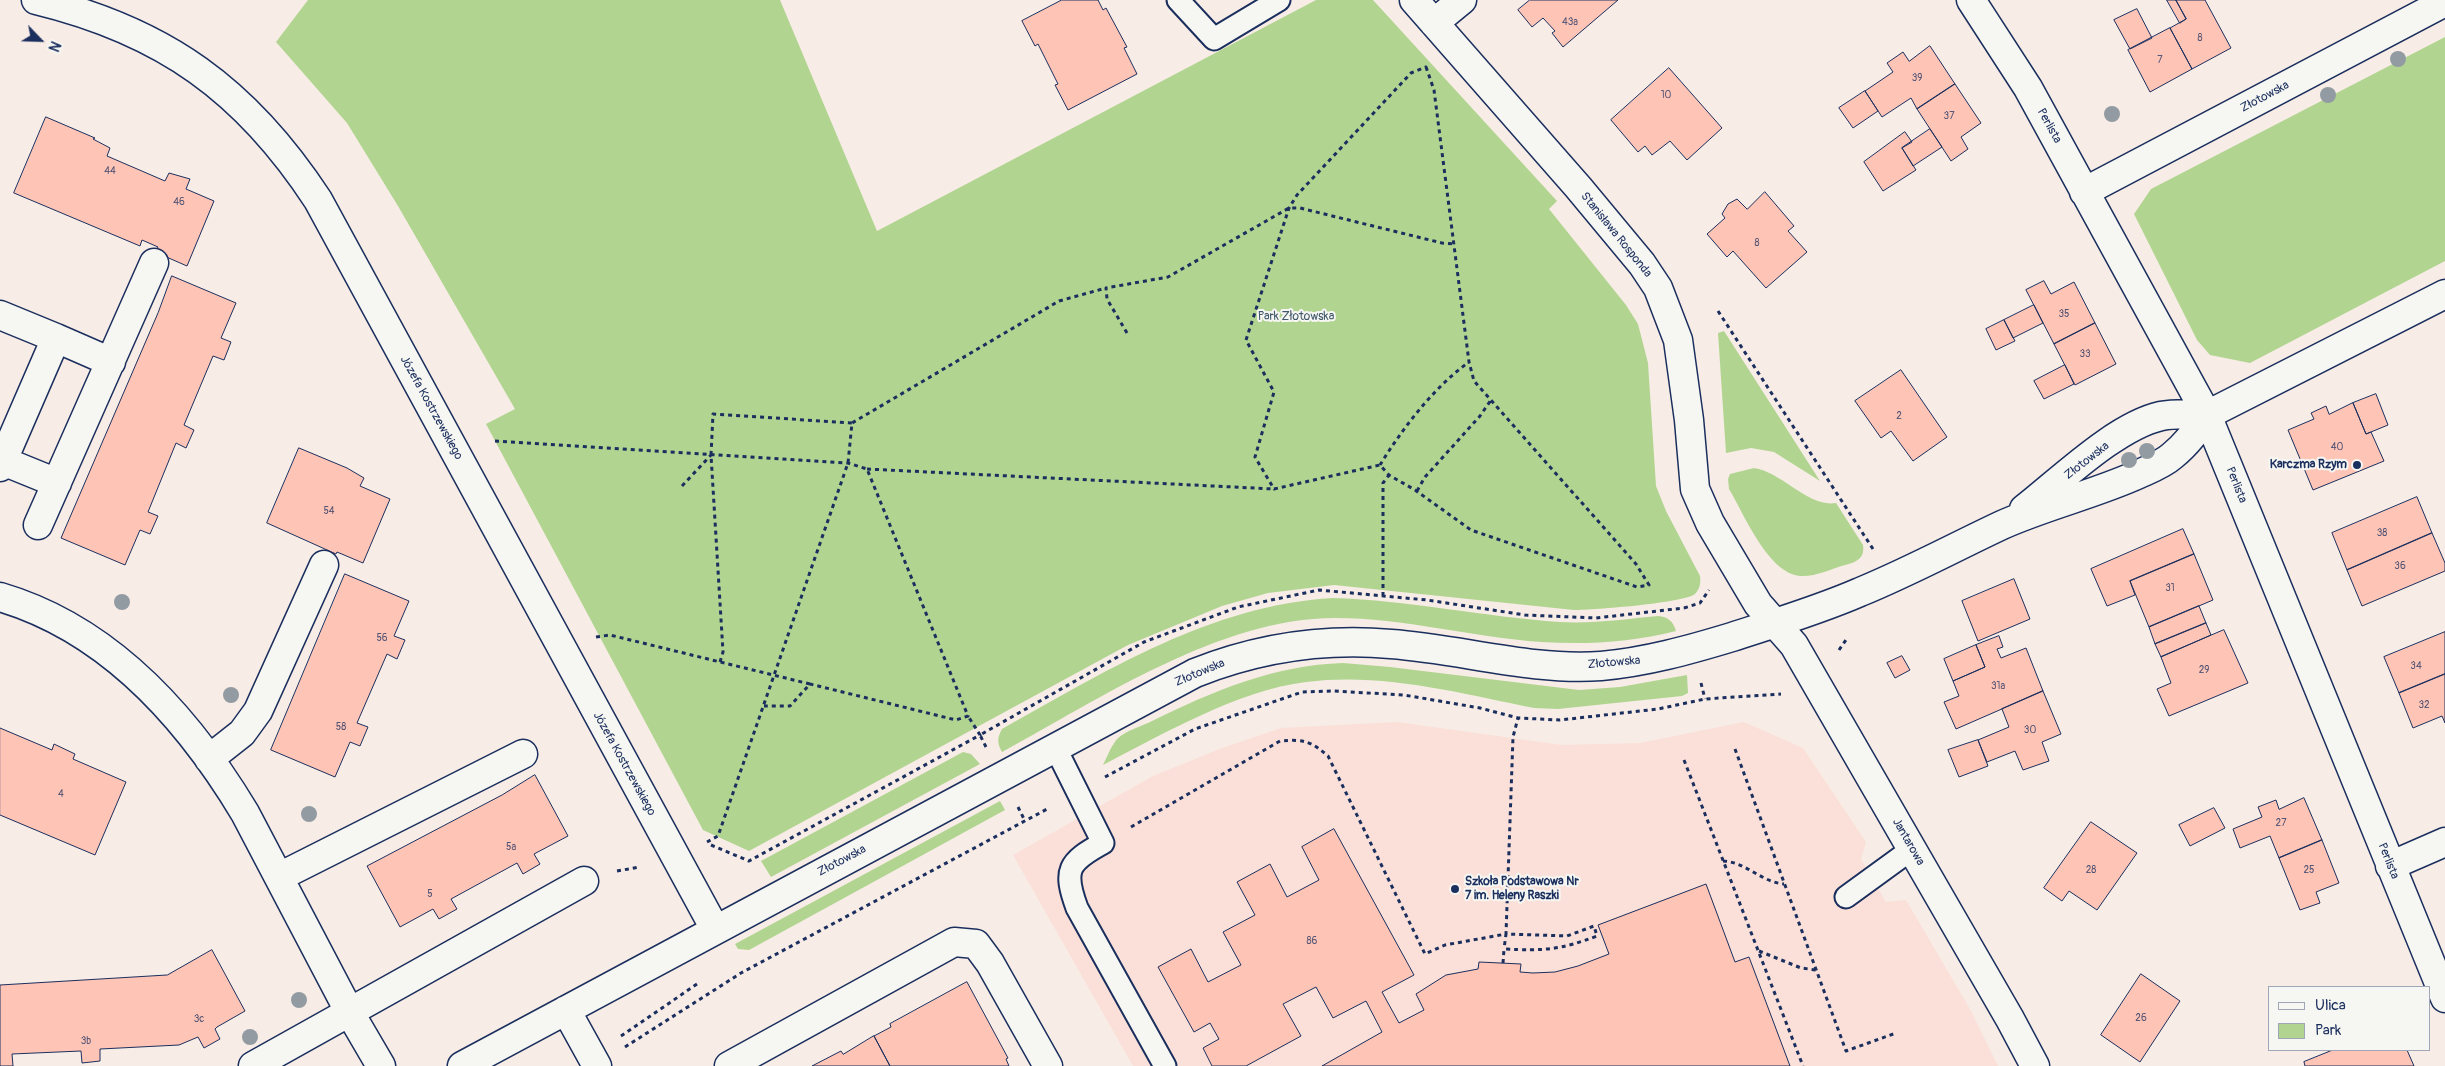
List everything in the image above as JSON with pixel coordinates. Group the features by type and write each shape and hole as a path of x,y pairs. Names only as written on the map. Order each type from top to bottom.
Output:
{"street":[{"name":"Józefa Kostrzewskiego","path":"36,0 114,25 174,53 201,72 243,107 287,154 318,200 714,929"},
{"name":"Stanisława Rosponda","path":"1414,0 1584,195 1642,264 1658,288 1678,340 1689,420 1695,489 1710,523 1758,604 1774,623"},
{"path":"1434,23 1462,0"},
{"name":"Perlista","path":"1971,0 2028,88 2207,415 2445,998"},
{"name":"Złotowska","path":"2084,192 2445,2"},
{"path":"38,525 154,263"},
{"name":"Złotowska","path":"462,1066 1055,747 1195,673 1223,662 1283,648 1347,641 1393,644 1556,666 1599,666 1679,653 1860,593 2005,524 2118,484 2155,467 2170,458 2183,446 2207,415 2445,294"},
{"path":"0,315 111,362"},
{"path":"56,338 1,464 57,483"},
{"name":"Złotowska","path":"2005,524 2096,452 2129,429 2161,416 2182,414 2207,415"},
{"path":"210,759 242,734 258,711 324,565"},
{"path":"0,597 31,607 107,650 157,696 210,759 245,813 350,1012 381,1066"},
{"name":"Jantarowa","path":"1774,623 1794,645 2035,1066"},
{"path":"279,877 523,754"},
{"path":"2390,866 2445,842"},
{"path":"254,1066 584,881"},
{"path":"729,1066 954,942 976,944 990,963 1048,1066"},
{"path":"566,1010 608,1058"}],"lane":[{"path":"1178,0 1214,39 1279,0"},
{"path":"1055,747 1103,843 1085,853 1073,863 1070,880 1077,908 1165,1066"},
{"path":"1846,897 1912,849"}],"path":[{"path":"1274,489 1255,457 1274,392 1246,340 1289,208 1297,195 1411,73 1426,67 1434,90 1469,362 1474,381 1636,564 1648,585 1636,587 1471,530 1417,491 1389,475 1380,465"},
{"path":"720,662 722,652 711,455 713,414 852,423 1059,301 1106,288 1168,277 1289,208 1300,208 1442,243 1454,244"},
{"path":"1106,288 1107,299 1127,333"},
{"path":"1718,311 1874,550"},
{"path":"495,441 848,463 867,469 1274,489 1380,465 1399,433 1457,370 1469,362"},
{"path":"1417,491 1425,477 1480,416 1491,400"},
{"path":"584,881 591,876 677,860 718,836 848,463 852,423"},
{"path":"682,486 711,455"},
{"path":"707,843 749,861 980,735 968,716 931,629 867,469"},
{"path":"1383,596 1384,483 1389,475"},
{"path":"1708,591 1709,584"},
{"path":"564,654 599,635 610,635 956,720 968,716"},
{"path":"764,706 790,706 810,684"},
{"path":"608,1058 741,973 1195,729 1302,692 1333,691 1404,695 1480,708 1518,718 1560,720 1658,709 1705,699 1790,693"},
{"path":"1503,963 1506,934 1513,738 1518,718"},
{"path":"1103,843 1280,742 1299,739 1315,745 1328,756 1425,954 1445,945 1506,934 1567,936 1594,926 1597,936 1570,946 1543,951 1504,949"},
{"path":"1735,749 1846,1051 1896,1033"},
{"path":"1684,760 1803,1066"},
{"path":"1014,812 1019,810"},
{"path":"1723,861 1732,861 1775,883 1785,884"},
{"path":"1758,951 1801,968 1816,970"},
{"path":"619,1037 702,980"}],"shaded area":[{"name":"Szkoła Podstawowa Nr 7 im. Heleny Raszki","path":"1397,722 1562,745 1640,743 1744,722 1803,748 1866,842 1861,859 1886,902 1906,900 1970,1009 1998,1066 1133,1066 1013,855 1153,776 1222,748 1281,728"}],"green space":[{"name":"Park Złotowska","path":"308,0 780,0 877,231 1316,0 1373,0 1557,201 1549,209 1626,305 1638,324 1648,363 1656,486 1666,511 1700,576 1699,588 1695,594 1687,597 1657,603 1574,610 1334,585 1268,593 1222,606 1128,645 749,851 703,830 486,424 515,409 398,206 347,123 276,42"},
{"path":"2445,37 2445,261 2250,363 2210,355 2197,340 2134,214 2151,189"},
{"path":"1724,331 1820,481 1774,452 1751,448 1726,453 1718,333"},
{"path":"1754,468 1775,476 1816,500 1836,503 1863,545 1863,553 1859,559 1806,576 1788,572 1778,565 1758,541 1729,489 1728,479 1730,474"},
{"path":"1333,598 1390,602 1560,622 1597,622 1658,616 1670,620 1676,631 1626,640 1558,643 1515,640 1387,621 1335,618 1292,622 1248,631 1205,646 1120,686 1002,752 1000,749 998,740 1002,729 1080,685 1161,644 1202,627 1244,613 1288,603"},
{"path":"1343,663 1579,690 1620,687 1687,675 1688,693 1682,696 1558,709 1534,708 1392,682 1334,680 1306,682 1254,694 1228,704 1176,727 1103,765 1121,735 1221,690 1269,674 1318,665"},
{"path":"963,752 971,754 980,764 771,877 761,861"},
{"path":"1000,801 1005,810 749,950 738,949 735,944"}],"building":[{"path":"1062,0 1098,0 1103,10 1106,8 1127,47 1124,48 1137,74 1068,110 1055,85 1058,84 1038,44 1035,46 1022,21"},
{"path":"1530,0 1618,0 1563,47 1552,33 1555,31 1543,18 1532,27 1518,10"},
{"path":"2167,0 2176,0 2186,19 2180,23"},
{"path":"2176,0 2205,0 2231,48 2192,69 2170,28 2186,19"},
{"path":"2137,9 2152,38 2130,49 2114,20"},
{"path":"2170,28 2192,69 2150,92 2128,50"},
{"path":"1930,46 1955,84 1917,109 1911,98 1882,117 1865,91 1893,72 1887,63 1903,52 1909,61"},
{"path":"1669,68 1722,128 1687,160 1670,141 1652,155 1645,146 1638,152 1611,120"},
{"path":"1955,84 1981,123 1961,137 1968,149 1951,161 1917,109"},
{"path":"1865,91 1878,111 1853,128 1839,108"},
{"path":"46,117 95,138 93,139 110,148 107,156 165,181 169,173 190,179 186,189 214,201 187,266 155,252 158,247 142,240 140,246 14,193"},
{"path":"1930,129 1942,147 1913,166 1902,148"},
{"path":"1905,132 1912,142 1902,148 1916,170 1883,191 1864,162"},
{"path":"1765,192 1794,226 1788,231 1807,252 1766,288 1733,251 1727,257 1707,234 1725,218 1722,214 1728,204 1737,199 1747,209"},
{"path":"172,276 236,303 221,338 231,342 224,360 213,356 184,425 194,430 186,448 176,443 148,512 158,516 150,534 140,530 125,565 61,538 158,313"},
{"path":"2044,281 2051,294 2074,282 2095,323 2054,344 2026,290"},
{"path":"2034,305 2043,323 2013,338 2004,320"},
{"path":"2004,320 2015,341 1996,350 1986,329"},
{"path":"2095,323 2116,364 2075,385 2054,344"},
{"path":"2065,365 2074,384 2044,399 2034,381"},
{"path":"1901,370 1947,437 1913,461 1891,431 1881,438 1855,401"},
{"path":"2376,394 2388,425 2366,434 2353,403"},
{"path":"2353,403 2366,434 2371,432 2384,461 2313,490 2288,430 2314,419 2311,413 2326,406 2329,414"},
{"path":"299,448 347,468 364,478 360,486 390,499 363,563 337,552 336,554 267,523"},
{"path":"2417,497 2432,533 2347,570 2332,533"},
{"path":"2183,529 2194,554 2130,581 2135,595 2107,606 2091,569"},
{"path":"2432,533 2445,563 2445,571 2362,606 2347,570"},
{"path":"2194,554 2213,600 2149,627 2130,581"},
{"path":"345,574 409,601 394,636 405,640 397,659 387,654 357,723 368,727 360,746 350,742 335,777 271,750"},
{"path":"2014,579 2030,619 1978,641 1962,601"},
{"path":"2199,606 2206,623 2155,644 2149,627"},
{"path":"2206,623 2211,635 2161,657 2155,644"},
{"path":"2224,630 2248,683 2169,716 2157,689 2171,683 2161,657"},
{"path":"2445,632 2445,674 2399,693 2384,657"},
{"path":"1999,636 2003,647 1997,649 2001,658 2026,648 2043,691 1956,729 1944,702 1959,696 1953,681 1985,667 1976,645"},
{"path":"1976,645 1985,667 1953,681 1944,659"},
{"path":"1902,656 1910,670 1895,678 1887,663"},
{"path":"2445,674 2445,723 2442,716 2413,728 2399,693"},
{"path":"2043,691 2061,734 2042,742 2049,761 2023,770 2015,751 1987,762 1978,740 2009,727 2002,709"},
{"path":"0,728 52,750 54,744 75,754 73,759 126,782 95,855 0,815"},
{"path":"1978,740 1988,766 1959,777 1948,750"},
{"path":"535,775 568,836 534,854 540,864 523,874 517,863 451,899 457,909 439,919 433,909 400,927 367,866 502,795"},
{"path":"2304,798 2322,840 2279,858 2270,836 2240,848 2233,829 2262,817 2258,807 2276,800 2279,809"},
{"path":"2214,808 2225,828 2190,846 2179,825"},
{"path":"2091,822 2137,853 2097,910 2069,891 2062,901 2044,888"},
{"path":"1334,829 1414,975 1382,992 1399,1023 1424,1010 1416,994 1446,975 1478,969 1479,962 1521,964 1520,972 1533,973 1555,972 1578,966 1609,954 1598,925 1706,884 1735,962 1749,957 1790,1066 1322,1066 1382,1032 1366,1001 1333,1018 1316,987 1283,1004 1301,1036 1246,1066 1212,1066 1203,1048 1219,1039 1210,1023 1194,1032 1158,967 1191,949 1208,982 1241,965 1223,932 1255,915 1237,882 1270,864 1287,897 1319,880 1302,847"},
{"path":"2322,840 2339,883 2316,892 2320,903 2300,910 2279,858"},
{"path":"212,950 245,1011 217,1027 215,1029 220,1039 204,1048 198,1037 179,1045 100,1049 100,1061 82,1063 81,1051 12,1054 13,1066 0,1066 0,985 167,975"},
{"path":"2141,974 2180,1001 2140,1062 2101,1035"},
{"path":"967,982 1008,1058 1006,1059 1009,1066 890,1066 874,1036 891,1027 890,1024"},
{"path":"874,1036 890,1066 812,1066 841,1051 843,1054"},
{"path":"2331,1051 2407,1051 2414,1066 2305,1066 2304,1062"}],"place":[{"name":"Karczma Rzym","path":"2357,465"},
{"name":"Szkoła Podstawowa Nr 7 im. Heleny Raszki","path":"1455,889"}]}
